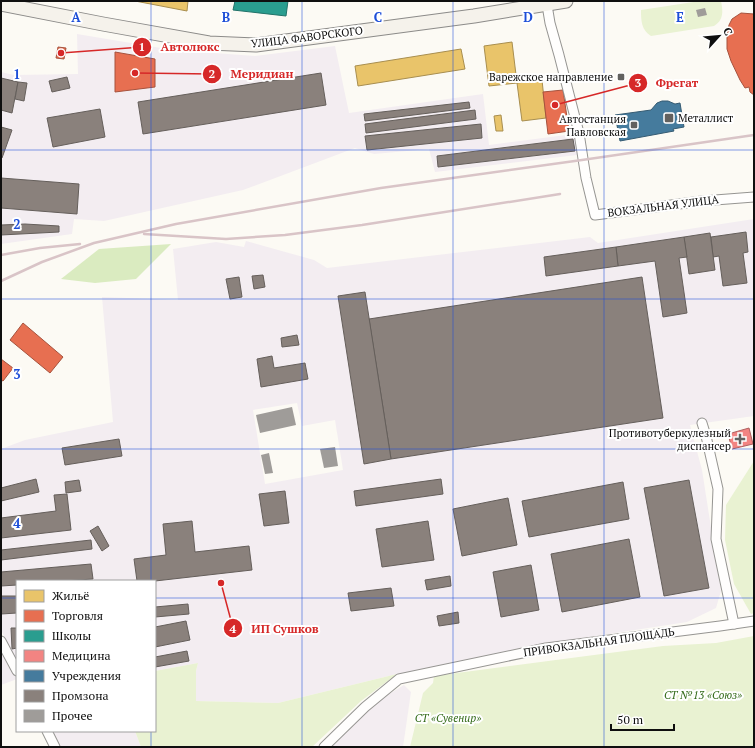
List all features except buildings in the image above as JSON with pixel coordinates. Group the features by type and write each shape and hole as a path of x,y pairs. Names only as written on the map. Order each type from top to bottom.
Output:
{"street":[{"name":"УЛИЦА ФАВОРСКОГО","path":"1,4 103,24 209,42 256,45 474,16 566,1"},
{"name":"ВОКЗАЛЬНАЯ УЛИЦА","path":"547,4 550,23 579,133 586,178 595,215 702,201 754,197"},
{"path":"702,423 718,489 716,539 734,624"},
{"name":"ПРИВОКЗАЛЬНАЯ ПЛОЩАДЬ","path":"324,747 365,707 399,679 546,648 754,621"},
{"path":"1,640 16,669"},
{"path":"48,732 55,747"}],"shaded area":[{"path":"77,34 173,50 255,56 335,46 349,113 483,94 489,145 574,134 577,155 435,172 429,149 374,154 355,148 243,190 104,221 74,219 72,234 1,244 1,72 14,75 78,74"},
{"path":"754,219 754,416 690,425 702,470 721,591 716,608 687,622 557,642 397,674 278,703 195,701 196,671 198,663 156,671 156,580 16,580 16,660 1,630 1,449 25,440 113,422 102,297 178,300 173,249 216,242 244,247 246,241 314,260 327,268 590,237 598,243","holes":["297,403 302,426 335,420 343,470 265,484 253,410"]},
{"path":"1,646 16,679 1,685"},
{"path":"404,685 411,692 403,747 332,747 376,702"},
{"path":"52,732 135,732 141,747 60,747"}],"green space":[{"path":"700,1 721,1 721,18 720,21 714,26 651,36 643,28 641,10"},
{"path":"171,244 136,279 95,283 61,279 99,249"},
{"path":"754,461 754,613 751,614 734,584 725,540 726,505"},
{"name":"СТ №13 «Союз»","path":"754,636 754,747 410,747 423,693 433,683 434,676 663,646 716,643"},
{"path":"198,663 196,671 196,701 278,703 397,674 361,701 312,747 141,747 135,732 156,732 156,671"}],"railway":[{"path":"1,281 42,262 94,243 176,224 381,188 754,135"},
{"path":"144,234 226,239 285,235 362,225 560,194"},
{"path":"1,255 40,248 80,244"}],"place":[{"name":"Автолюкс","path":"61,53"},
{"name":"Меридиан","path":"135,73"},
{"name":"Варежское направление","path":"621,77"},
{"name":"Фрегат","path":"555,105"},
{"name":"Металлист","path":"669,118"},
{"name":"Автостанция Павловская","path":"634,125"},
{"name":"Противотуберкулезный диспансер","path":"740,439"},
{"name":"ИП Сушков","path":"221,583"}],"park label":[{"name":"СТ «Сувенир»","path":"448,718"}]}
